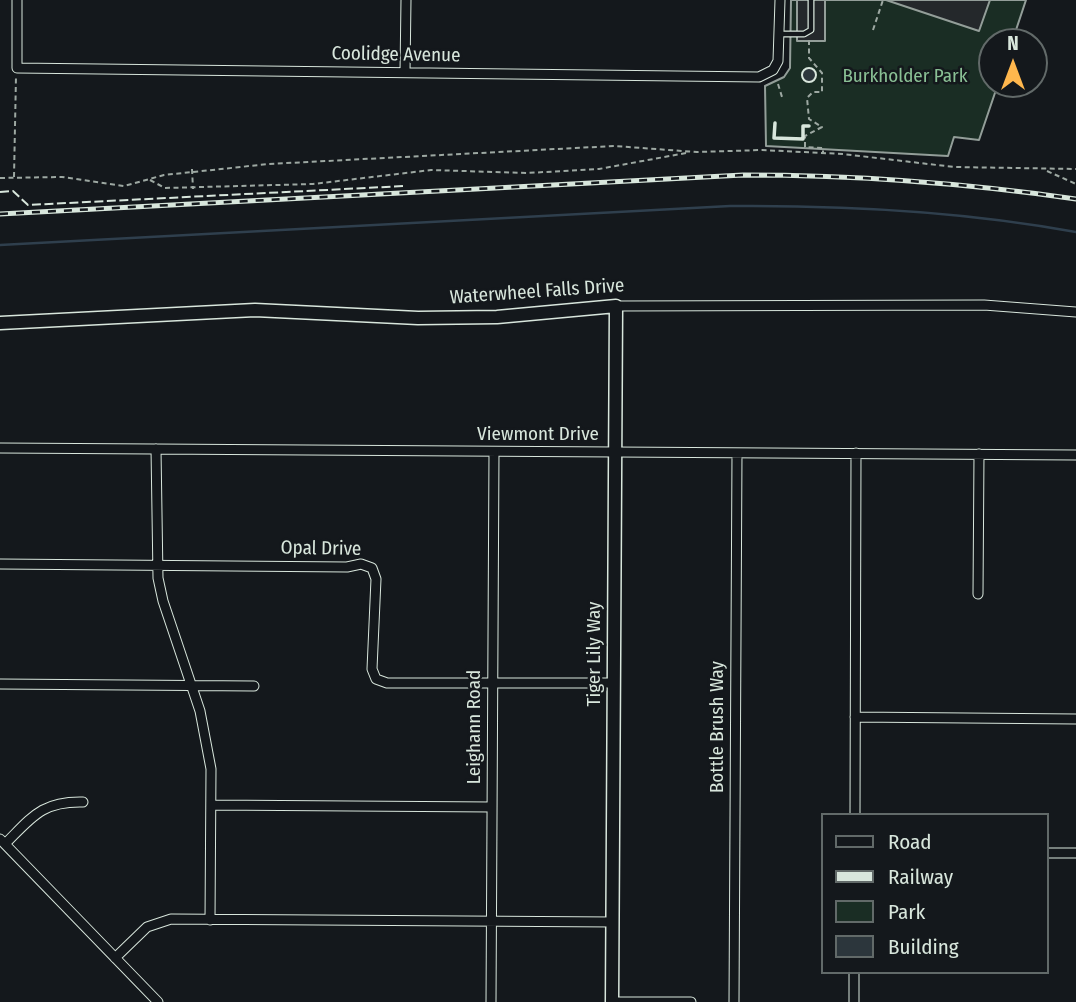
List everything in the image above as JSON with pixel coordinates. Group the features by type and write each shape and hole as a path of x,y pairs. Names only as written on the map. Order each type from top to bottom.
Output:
{"street":[{"path":"17,0 17,68"},
{"path":"405,72 406,0"},
{"path":"779,34 780,0"},
{"name":"Coolidge Avenue","path":"17,68 759,77 773,70 778,61 779,34"},
{"name":"Waterwheel Falls Drive","path":"0,324 255,310 473,318 528,316 616,306 984,305 1076,312"},
{"name":"Tiger Lily Way","path":"612,1002 616,306"},
{"name":"Viewmont Drive","path":"0,447 1076,455"},
{"path":"156,449 156,565 163,601 209,750 210,920"},
{"name":"Leighann Road","path":"491,1002 494,452"},
{"name":"Bottle Brush Way","path":"734,1002 737,453"},
{"path":"855,813 856,453"},
{"path":"978,594 979,454"},
{"name":"Opal Drive","path":"0,564 347,567 361,564 372,568 376,579 372,668 376,679 387,683 614,683"},
{"path":"0,684 254,686"},
{"path":"855,717 1076,719"},
{"path":"83,802 51,804 39,810 2,842 158,1002"},
{"path":"211,805 492,807"},
{"path":"1048,853 1076,853"},
{"path":"115,958 157,922 613,922"},
{"path":"854,974 854,1002"},
{"path":"612,1002 691,1002"}],"lane":[{"path":"779,34 808,32 811,25 811,0"}],"path":[{"path":"873,30 883,0"},
{"path":"800,98 807,98 813,92 822,92 822,73 809,58 808,32"},
{"path":"14,177 17,68"},
{"path":"778,84 782,97"},
{"path":"807,98 810,120 822,127 805,135 805,147 823,148 823,153"},
{"path":"0,178 62,177 124,186 192,171 302,161 614,146 689,152 762,150 823,153 954,167 1076,169"},
{"path":"149,180 165,188 193,188 301,185 431,170 527,173 598,170 689,152"},
{"path":"1047,170 1076,184"},
{"path":"192,171 193,188"}],"green space":[{"name":"Burkholder Park","path":"791,0 1026,0 1017,28 978,28 978,98 993,98 979,140 954,137 948,156 766,146 765,86 784,77 790,68"}],"shaded area":[{"path":"797,0 825,0 825,41 797,41"},
{"path":"886,0 990,0 978,31"}],"building":[{"path":"809,68 814,70 814,80 809,82 804,80 802,75 804,70"}],"waterway":[{"path":"0,245 730,206 817,207 947,214 1076,232"}],"railway":[{"path":"0,214 743,175 910,181 1076,199"}],"fence":[{"path":"0,192 13,191 28,205 405,186"}],"wall":[{"path":"775,123 774,138 803,139 803,126 809,126"}]}
